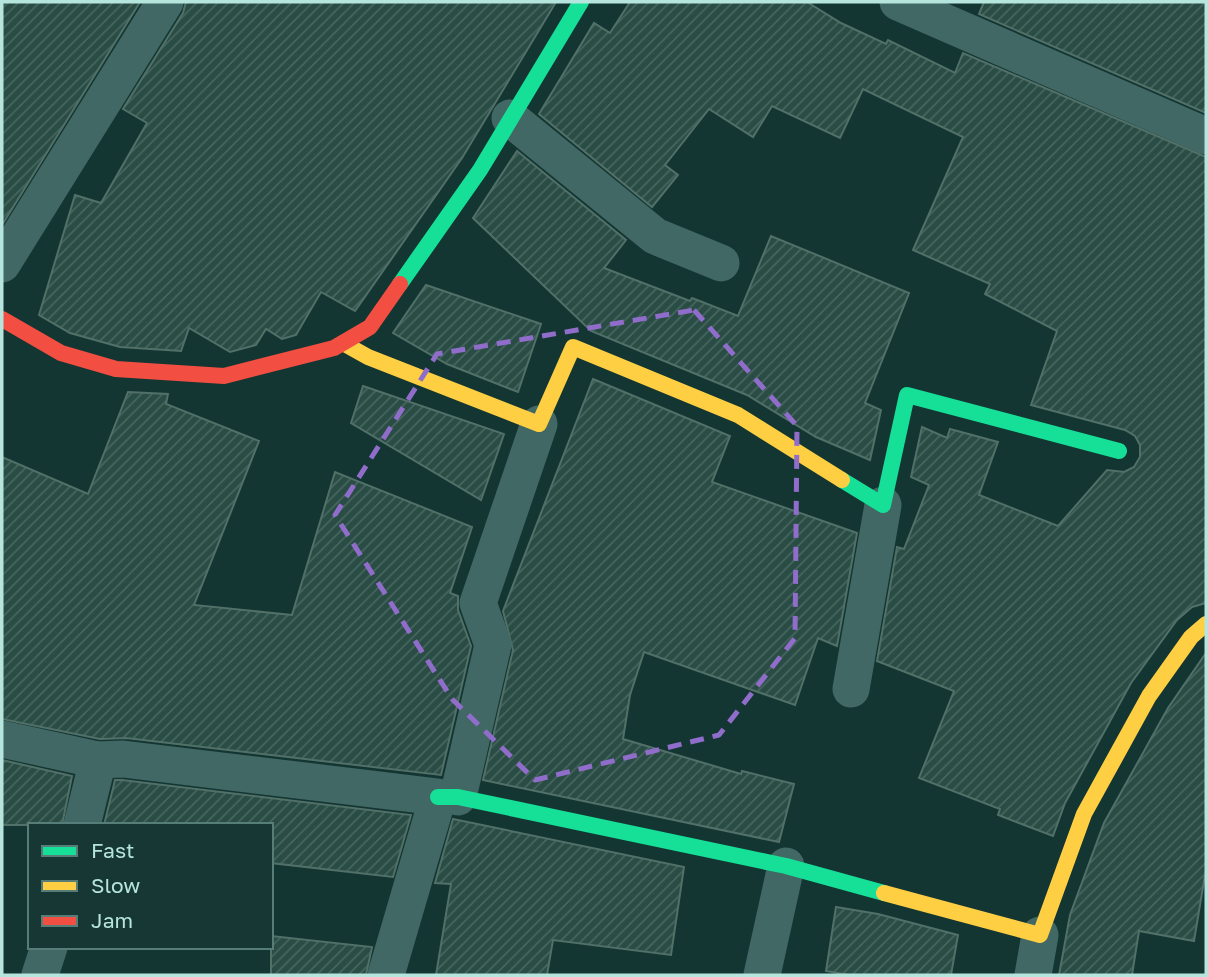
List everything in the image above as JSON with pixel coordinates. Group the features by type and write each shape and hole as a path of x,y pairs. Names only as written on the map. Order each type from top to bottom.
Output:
{"street":[{"path":"2,264 165,2"},
{"path":"2,319 61,353 116,369 224,376 334,348 370,327 480,170 581,2"},
{"path":"898,2 1206,136"},
{"path":"510,118 655,236 721,263"},
{"path":"343,343 368,357 539,424"},
{"path":"386,975 448,797 493,645 478,603 539,424 573,347 737,415 883,505"},
{"path":"851,689 883,505 907,395 1119,451"},
{"path":"1033,975 1040,934 1084,814 1149,696 1191,637 1206,624"},
{"path":"2,739 98,760 122,759 448,797 786,866 1040,934"},
{"path":"82,823 98,760"},
{"path":"762,975 786,866"},
{"path":"40,975 48,949"}],"highlighted area":[{"path":"694,310 797,426 795,638 719,735 535,780 452,699 335,515 437,354"}],"building":[{"path":"2,2 140,2 2,225"},
{"path":"186,2 556,2 462,158 355,311 321,292 296,335 282,339 266,329 256,345 230,352 189,328 181,351 120,347 70,333 39,315 75,195 101,203 147,123 123,109 183,13"},
{"path":"630,2 807,2 841,23 886,44 888,40 955,73 963,53 1206,157 1206,603 1192,607 1177,620 1131,683 1065,803 1053,836 998,815 1000,809 919,778 954,691 877,661 897,547 904,549 929,485 911,477 922,427 947,438 950,429 998,442 979,495 1058,526 1107,470 1124,472 1134,467 1140,457 1140,445 1135,436 1125,430 1031,405 1057,331 985,294 990,284 913,250 963,137 863,89 840,138 772,106 753,137 709,109 665,165 678,175 652,207 539,114 594,23 610,33"},
{"path":"984,2 1206,2 1206,113 979,14"},
{"path":"517,151 626,240 604,268 690,301 692,298 738,316 771,236 909,293 865,403 881,410 870,460 816,437 747,395 591,331 473,218"},
{"path":"426,285 541,324 518,392 447,364 393,333"},
{"path":"593,379 730,436 712,482 857,533 837,646 818,638 795,705 644,652 630,695 623,739 741,774 742,771 794,784 779,842 483,780 513,650 503,611"},
{"path":"363,386 504,434 481,500 351,423"},
{"path":"128,392 168,394 166,404 259,441 194,605 292,615 335,472 472,527 450,593 458,596 458,610 471,646 441,775 126,738 100,739 2,719 2,457 88,494"},
{"path":"1206,653 1206,869 1194,941 1139,931 1132,975 1059,975 1070,915 1104,823 1168,708"},
{"path":"2,760 72,776 62,823 2,825"},
{"path":"115,780 411,815 393,877 273,863 273,823 104,823"},
{"path":"453,819 684,867 671,955 553,940 547,975 436,975 451,884 435,883"},
{"path":"836,907 878,914 958,935 951,975 849,975 826,971"},
{"path":"273,936 372,947 366,975 271,975"}],"traffic: fast":[{"path":"400,284 480,170 581,2"},
{"path":"842,480 883,505 907,395 1119,451"},
{"path":"438,797 458,797 786,866 884,893"}],"traffic: slow":[{"path":"343,343 368,357 539,424 573,347 738,415 842,480"},
{"path":"884,893 1040,935 1084,814 1149,696 1191,637 1206,624"}],"traffic: jam":[{"path":"2,319 61,353 116,369 224,376 334,348 370,327 400,284"}]}
